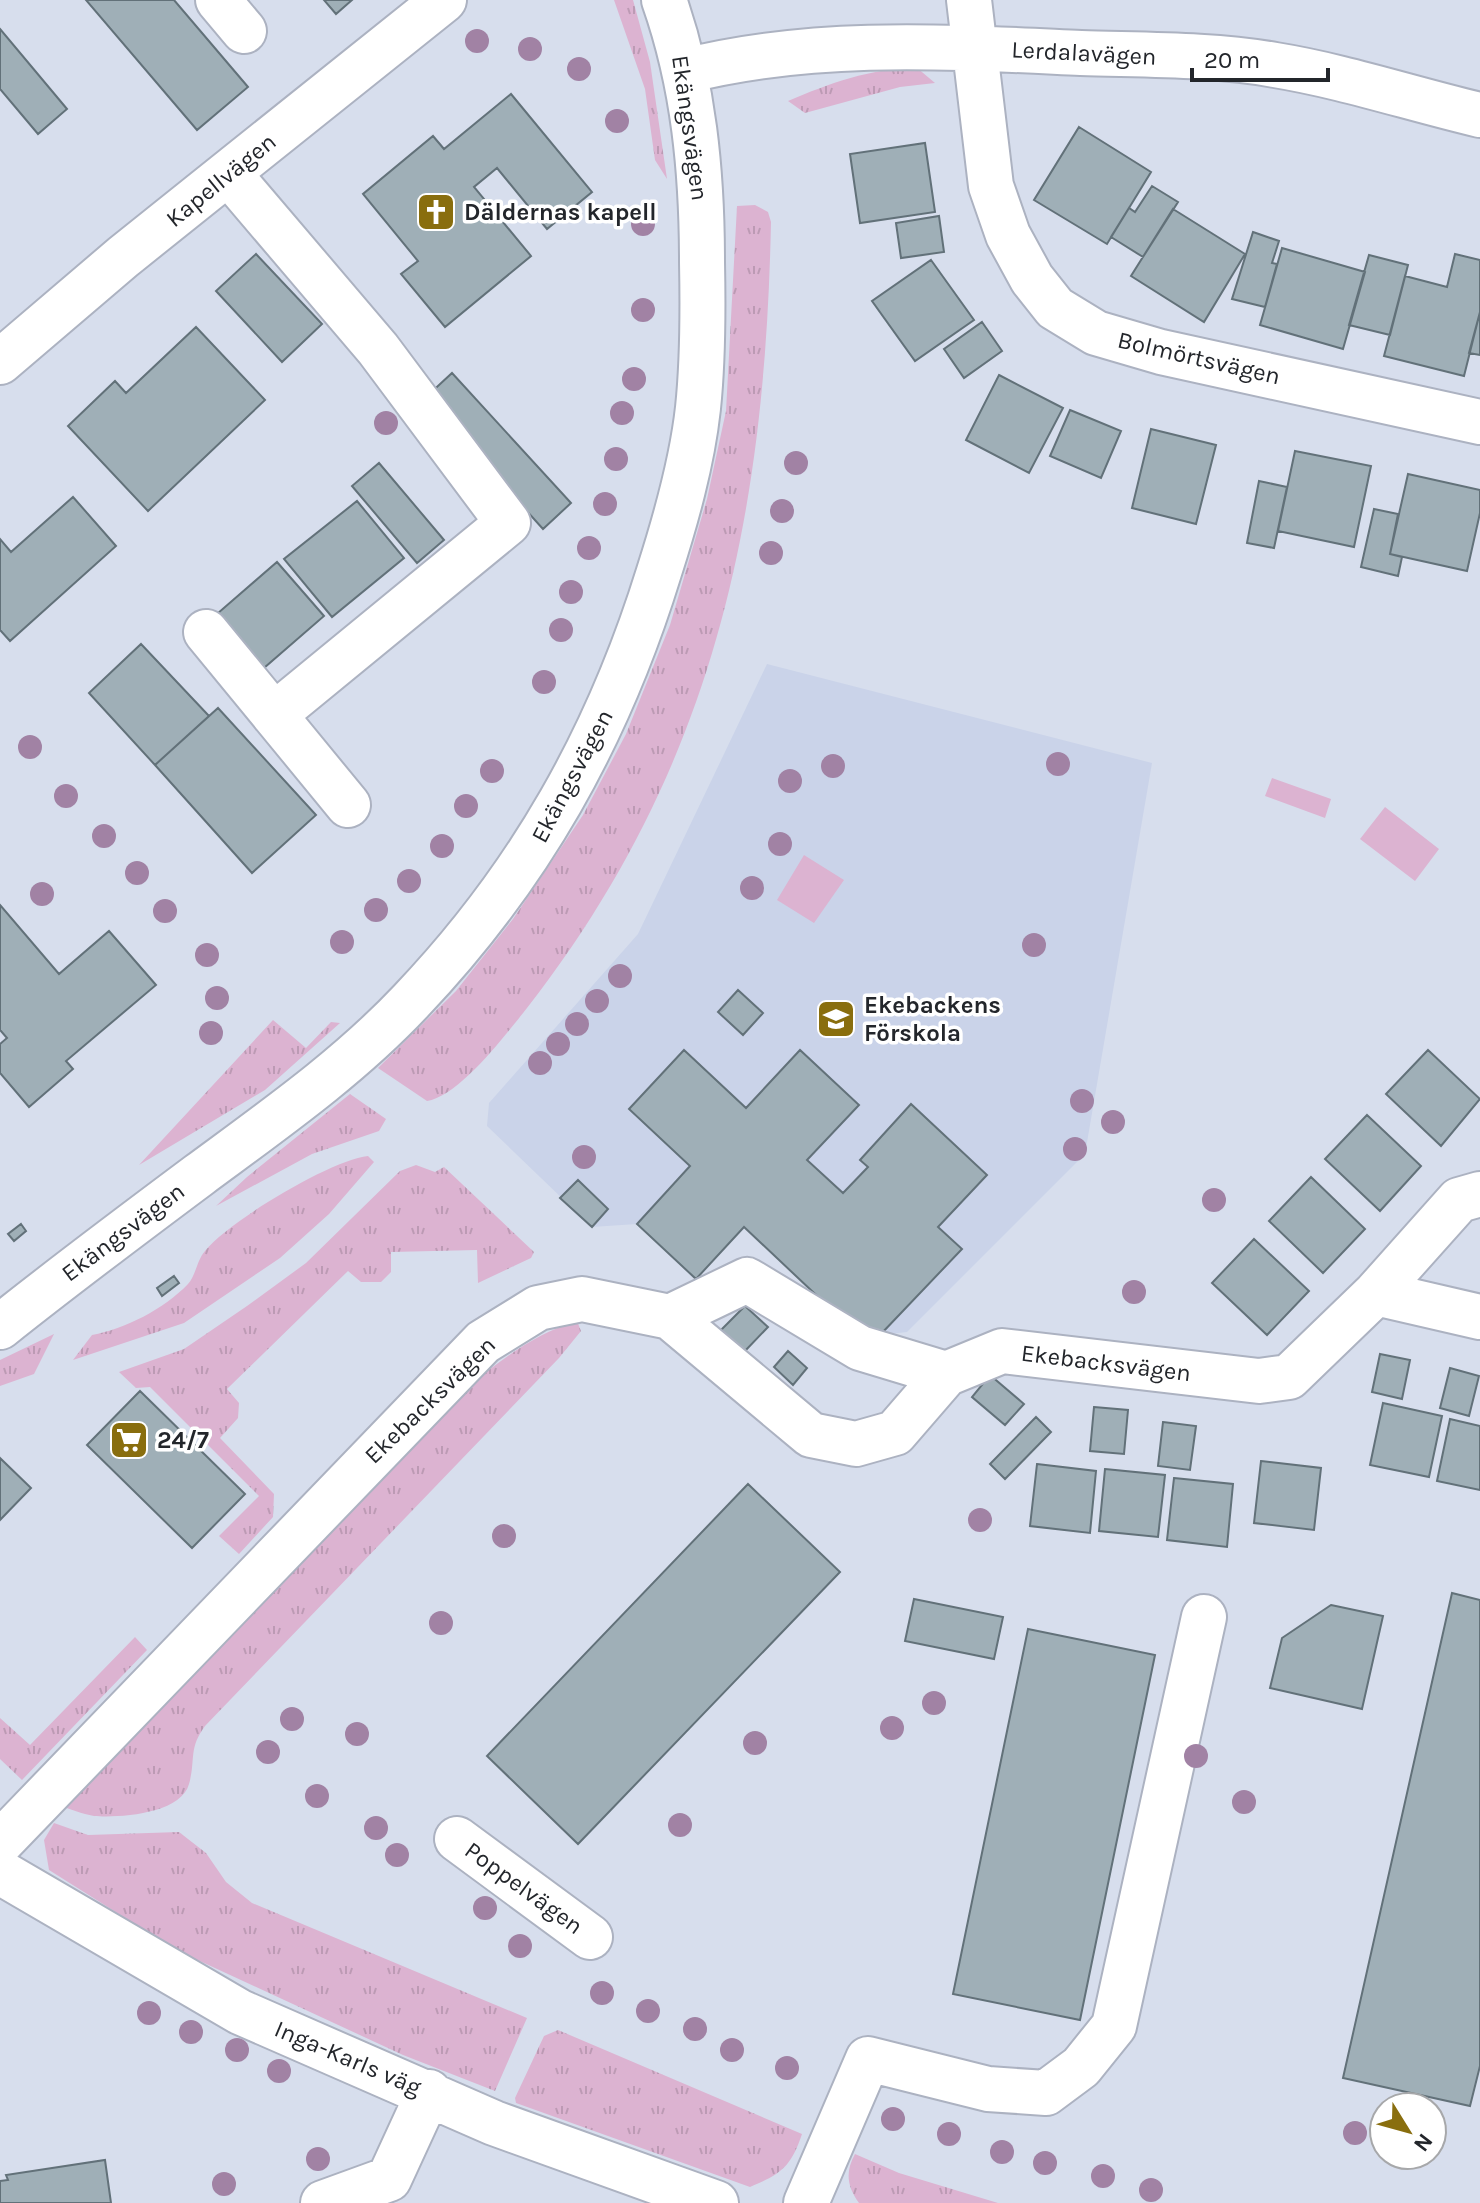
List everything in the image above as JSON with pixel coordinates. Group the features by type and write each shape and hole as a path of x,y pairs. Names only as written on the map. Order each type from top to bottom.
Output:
{"street":[{"name":"Kapellvägen","path":"0,362 444,0"},
{"name":"Ekängsvägen","path":"0,1327 99,1249 302,1099 409,1004 484,918 539,842 599,733 641,630 678,511 698,410 703,310 702,192 685,71 664,0"},
{"name":"Bolmörtsvägen","path":"969,0 972,48 991,186 1008,235 1032,279 1055,308 1096,333 1161,352 1480,422"},
{"name":"Lerdalavägen","path":"685,71 757,56 837,47 972,48 1273,64 1480,115"},
{"path":"229,174 378,349 508,523 274,715"},
{"path":"206,632 348,805"},
{"name":"Ekebacksvägen","path":"0,1843 483,1342 538,1308 582,1299 670,1317 811,1435 856,1444 895,1433 946,1374 1002,1351 1259,1381 1289,1377 1376,1293 1459,1200 1480,1194"},
{"path":"670,1317 747,1280 860,1348 946,1374"},
{"path":"1376,1293 1480,1317"},
{"path":"806,2203 868,2059 988,2089 1046,2093 1081,2067 1114,2026 1204,1617"},
{"name":"Poppelvägen","path":"457,1839 590,1937"},
{"name":"Inga-Karls väg","path":"0,1872 240,2012 494,2123 716,2203"},
{"path":"323,2203 389,2179 429,2092"}],"shaded area":[{"name":"Ekebackens Förskola","path":"767,664 1152,763 1085,1154 907,1332 880,1335 848,1325 744,1227 696,1279 637,1224 592,1227 487,1126 489,1103 638,934"}],"green space":[{"path":"614,0 633,0 650,62 667,179 655,160 645,89"},
{"path":"916,67 935,83 900,87 805,113 788,101 850,78"},
{"path":"755,205 768,212 771,222 757,437 740,538 717,637 685,732 643,826 591,918 495,1047 453,1088 427,1101 378,1068 456,991 513,919 583,815 626,734 670,625 707,499 726,411 737,206"},
{"path":"1272,778 1331,799 1325,818 1265,796"},
{"path":"1385,807 1439,849 1415,881 1360,839"},
{"path":"804,855 844,880 814,923 777,900"},
{"path":"273,1020 306,1048 331,1022 340,1023 265,1090 139,1165"},
{"path":"350,1094 386,1119 379,1131 312,1154 216,1206 247,1177"},
{"path":"368,1156 374,1162 329,1214 280,1258 184,1323 73,1360 92,1335 118,1328 168,1302 191,1280 205,1251 235,1224 306,1180 330,1168"},
{"path":"416,1165 435,1172 444,1167 534,1252 531,1258 478,1283 477,1250 391,1252 391,1272 381,1282 361,1282 348,1271 227,1389 239,1403 238,1418 220,1438 274,1494 273,1517 239,1554 219,1536 259,1496 150,1387 136,1388 119,1372 184,1349 247,1306 306,1263 400,1171"},
{"path":"577,1321 581,1331 559,1358 205,1726 196,1741 191,1776 184,1794 162,1808 133,1815 94,1816 59,1805 450,1402 525,1345"},
{"path":"54,1334 34,1374 0,1386 0,1360"},
{"path":"135,1637 147,1650 22,1780 0,1759 0,1718 30,1745"},
{"path":"54,1823 88,1835 179,1832 206,1853 226,1882 252,1903 527,2018 495,2091 403,2055 176,1950 49,1870 44,1840"},
{"path":"558,2030 802,2134 794,2154 784,2168 750,2187 516,2103 515,2098 544,2036"},
{"path":"855,2154 899,2173 998,2203 859,2203 849,2179"}],"building":[{"path":"86,0 174,0 248,87 197,130"},
{"path":"324,0 352,0 336,14"},
{"path":"0,29 67,109 38,134 0,89"},
{"name":"Däldernas kapell","path":"511,94 592,192 547,229 497,168 474,187 531,256 445,327 401,274 418,261 363,194 433,136 444,149"},
{"path":"1079,127 1151,172 1107,244 1034,200"},
{"path":"925,143 935,212 860,223 850,154"},
{"path":"1152,186 1178,202 1143,257 1111,237 1129,208 1135,212"},
{"path":"1173,209 1245,254 1204,322 1131,276"},
{"path":"939,216 944,252 901,258 896,223"},
{"path":"1253,232 1279,241 1272,263 1277,264 1265,307 1232,299"},
{"path":"1282,248 1365,272 1343,349 1260,325"},
{"path":"256,254 322,324 282,362 216,291"},
{"path":"1455,254 1480,260 1480,312 1464,376 1384,356 1405,276 1447,287"},
{"path":"1369,255 1408,265 1390,335 1349,325"},
{"path":"931,260 974,320 915,361 872,301"},
{"path":"1480,312 1480,355 1469,353"},
{"path":"982,322 1002,351 964,378 944,349"},
{"path":"196,327 265,400 148,511 68,426 115,381 126,393"},
{"path":"452,373 571,503 543,529 425,398"},
{"path":"999,375 1063,408 1029,473 966,440"},
{"path":"1070,410 1121,431 1101,478 1050,456"},
{"path":"1151,429 1216,445 1196,524 1132,508"},
{"path":"1295,451 1371,466 1354,547 1278,531"},
{"path":"379,463 444,540 417,563 352,486"},
{"path":"1408,474 1480,490 1480,513 1467,571 1390,554"},
{"path":"1259,481 1287,487 1274,548 1247,543"},
{"path":"73,497 116,546 10,641 0,630 0,539 11,552"},
{"path":"357,501 404,558 332,617 284,559"},
{"path":"1374,509 1398,514 1390,554 1402,557 1398,576 1361,567"},
{"path":"277,562 324,616 257,674 210,620"},
{"path":"141,644 209,716 155,765 89,693"},
{"path":"218,708 316,815 252,873 155,765"},
{"path":"0,905 59,974 109,931 156,985 66,1061 73,1069 29,1107 0,1073 0,1044 7,1038 0,1030"},
{"path":"738,990 763,1013 743,1035 718,1012"},
{"path":"684,1050 746,1108 800,1050 859,1105 807,1160 843,1193 868,1167 860,1160 911,1104 987,1175 938,1227 962,1249 880,1335 848,1325 744,1227 696,1279 637,1224 690,1166 629,1109"},
{"path":"1428,1050 1480,1099 1441,1146 1386,1094"},
{"path":"1367,1115 1421,1166 1380,1211 1325,1159"},
{"path":"1311,1177 1365,1229 1323,1273 1269,1221"},
{"path":"578,1180 608,1209 592,1227 560,1198"},
{"path":"21,1224 26,1231 14,1241 8,1234"},
{"path":"1254,1239 1309,1291 1267,1335 1212,1283"},
{"path":"174,1276 179,1283 162,1296 157,1288"},
{"path":"745,1306 768,1327 744,1352 721,1330"},
{"path":"788,1351 807,1368 793,1385 774,1367"},
{"path":"1380,1354 1410,1360 1402,1399 1372,1392"},
{"path":"1450,1368 1479,1376 1469,1416 1440,1408"},
{"path":"990,1375 1024,1404 1005,1425 972,1397"},
{"path":"140,1391 245,1494 192,1548 87,1445"},
{"path":"1383,1403 1442,1416 1429,1477 1370,1465"},
{"path":"1094,1407 1128,1410 1124,1454 1090,1451"},
{"path":"1036,1417 1051,1432 1005,1479 990,1464"},
{"path":"1450,1419 1480,1426 1480,1490 1437,1481"},
{"path":"1163,1422 1196,1426 1190,1470 1158,1466"},
{"path":"0,1458 31,1488 0,1520"},
{"path":"1261,1461 1321,1468 1314,1530 1254,1523"},
{"path":"1037,1464 1096,1471 1090,1533 1030,1526"},
{"path":"1105,1469 1165,1475 1158,1537 1099,1531"},
{"path":"1174,1478 1233,1484 1227,1547 1167,1540"},
{"path":"748,1484 840,1572 578,1844 487,1756"},
{"path":"1452,1593 1480,1600 1480,2066 1470,2106 1448,2101 1448,2091 1402,2091 1343,2078"},
{"path":"914,1599 1003,1617 994,1659 905,1641"},
{"path":"1331,1605 1383,1616 1362,1709 1270,1688 1282,1638"},
{"path":"1028,1629 1155,1655 1080,2020 953,1994"},
{"path":"105,2160 111,2203 0,2203 0,2181 8,2180 6,2175"}],"place":[{"name":"Däldernas kapell","path":"436,212"},
{"name":"Ekebackens Förskola","path":"836,1019"},
{"name":"24/7","path":"129,1440"}]}
